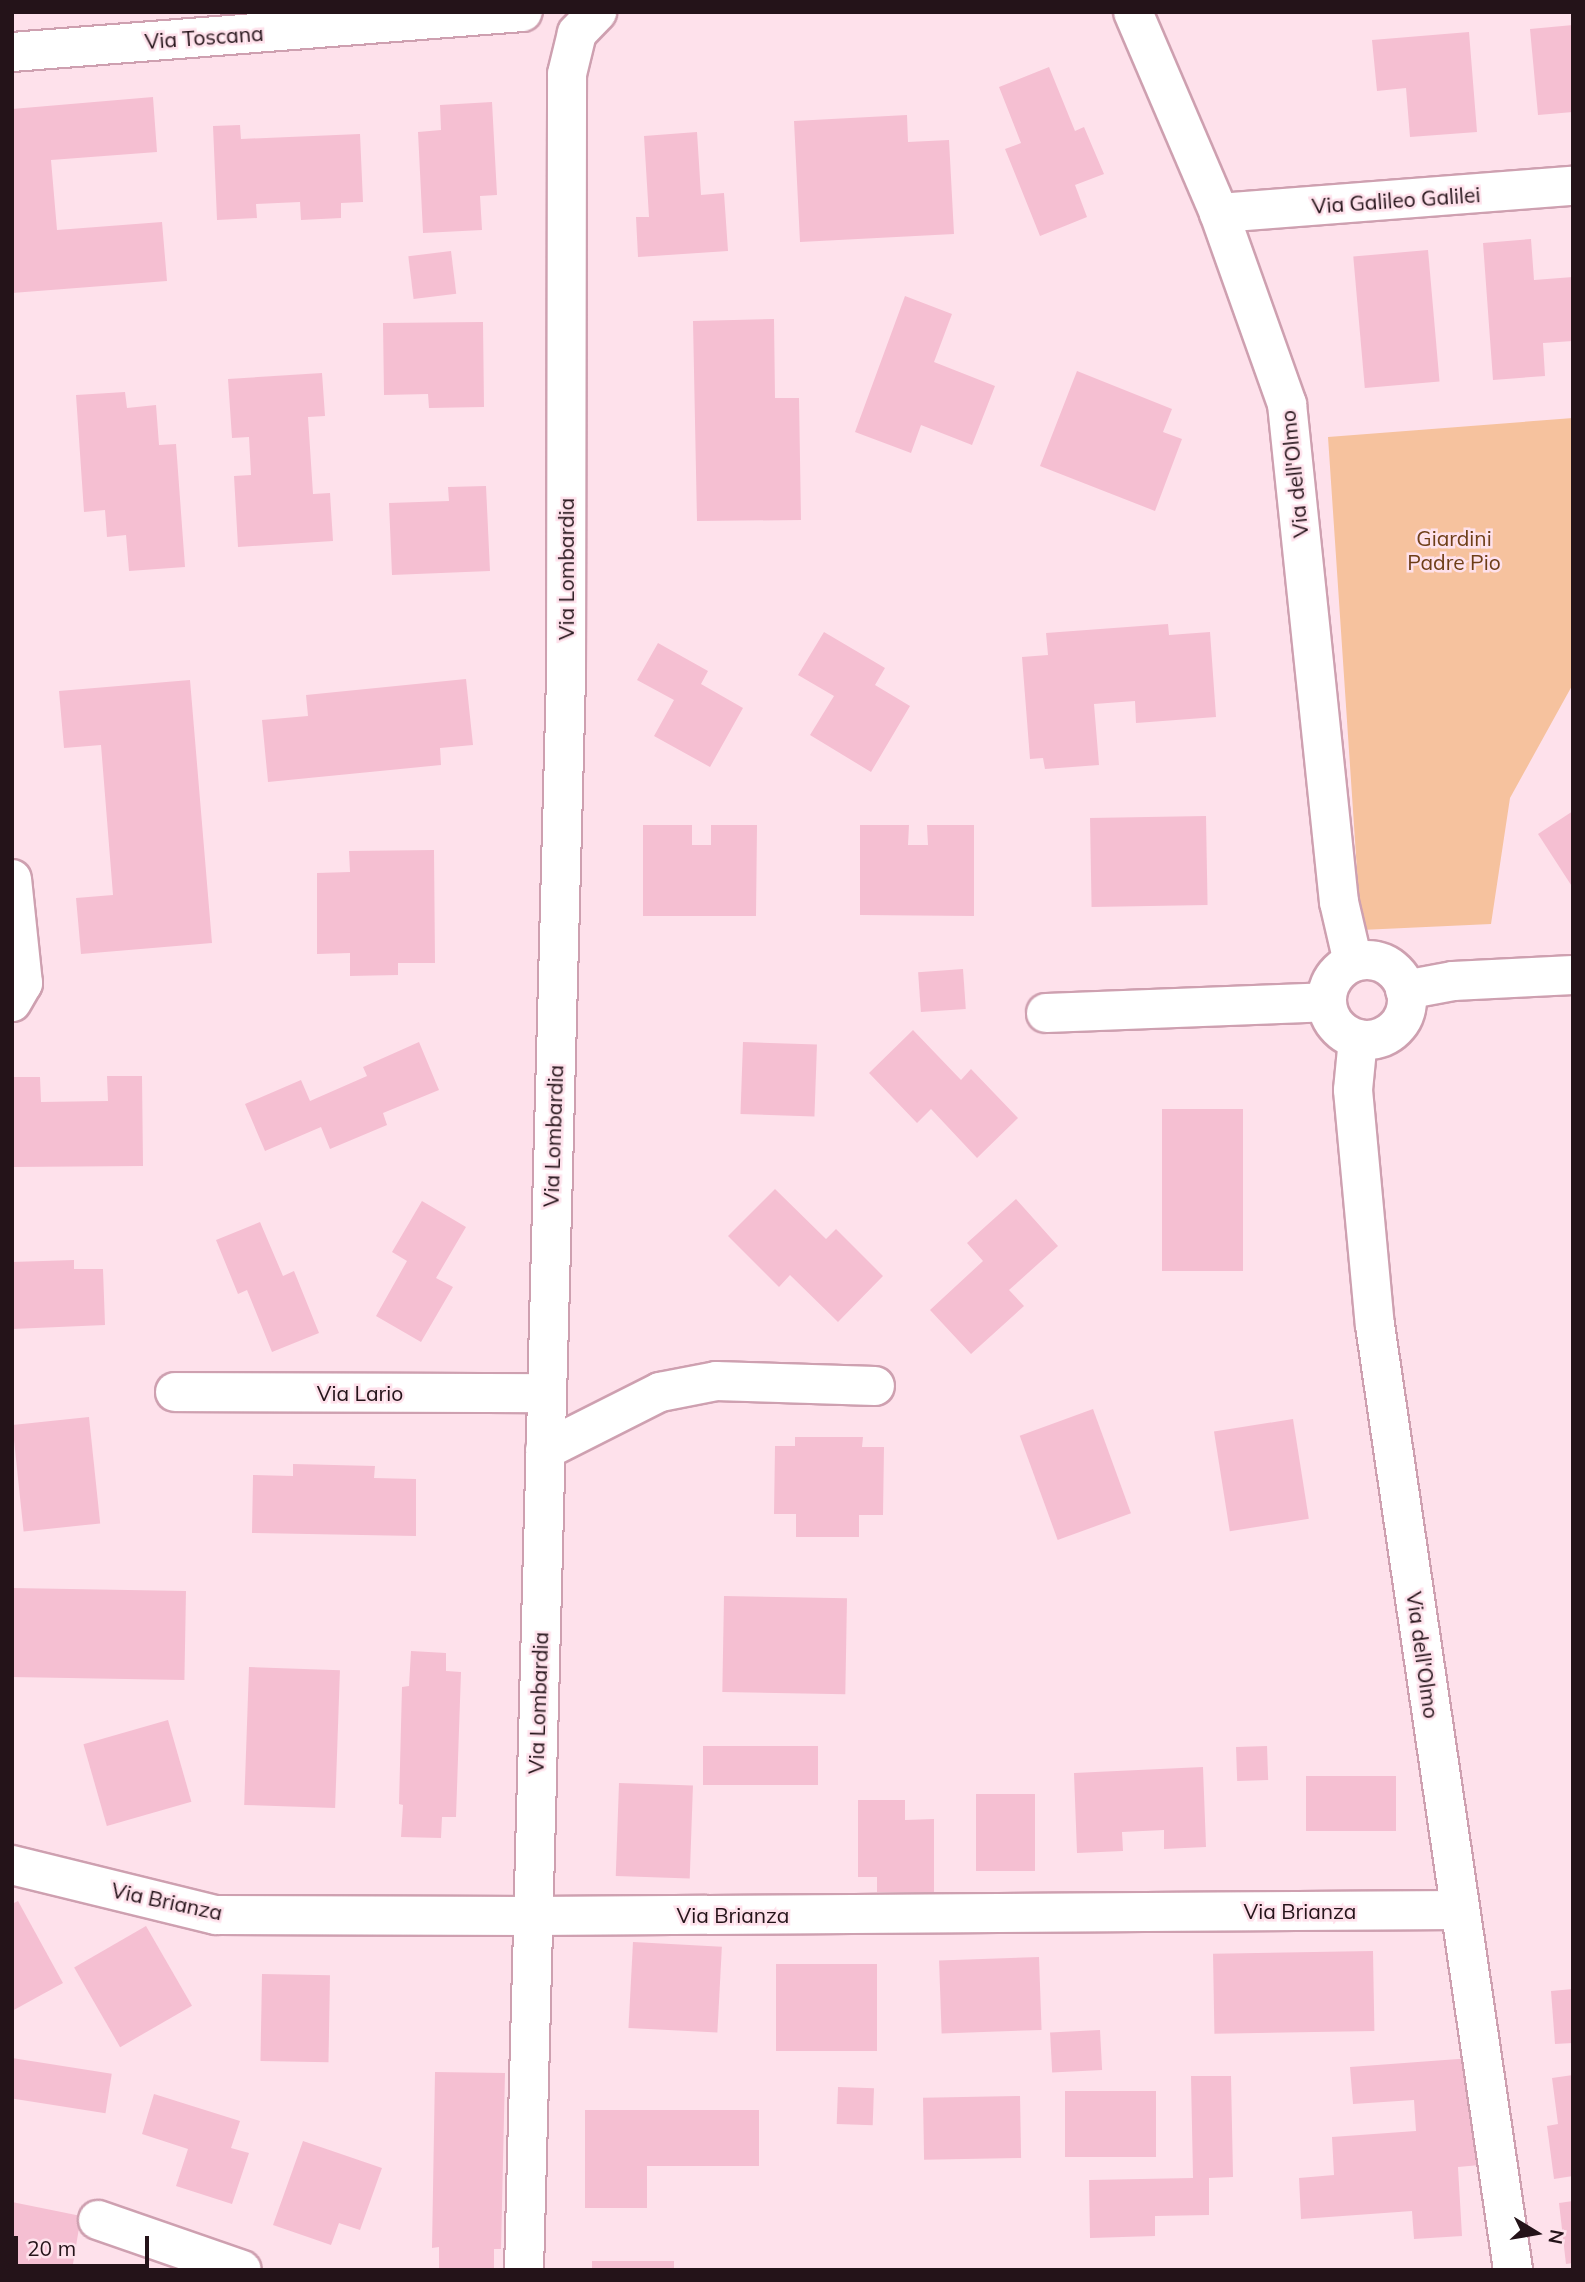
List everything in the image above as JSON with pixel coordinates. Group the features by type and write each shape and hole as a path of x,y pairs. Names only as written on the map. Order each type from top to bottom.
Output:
{"street":[{"name":"Via Toscana","path":"12,52 522,12"},
{"name":"Via Lombardia","path":"524,2270 566,677 567,74 577,33 597,12"},
{"name":"Via dell'Olmo","path":"1133,12 1219,213 1287,404 1339,902 1353,962"},
{"name":"Via Galileo Galilei","path":"1219,213 1573,186"},
{"path":"12,879 23,984 12,1002"},
{"path":"1379,961 1400,977 1405,990 1403,1016 1396,1028 1385,1036 1358,1039 1336,1026 1326,1002 1334,978 1353,962 1379,961"},
{"path":"1405,990 1453,981 1573,975"},
{"path":"1046,1013 1326,1002"},
{"name":"Via dell'Olmo","path":"1358,1039 1353,1090 1375,1325 1513,2270"},
{"path":"544,1450 660,1392 716,1381 875,1387"},
{"name":"Via Lario","path":"175,1392 546,1393"},
{"name":"Via Brianza","path":"12,1865 216,1915 532,1916 1459,1910"},
{"path":"98,2220 242,2270"}],"green space":[{"name":"Giardini Padre Pio","path":"1573,418 1573,684 1510,798 1491,924 1361,930 1328,437"}],"building":[{"path":"1573,25 1573,112 1538,115 1530,29"},
{"path":"1469,32 1477,132 1410,137 1406,88 1377,91 1372,40"},
{"path":"1049,67 1075,131 1084,127 1104,174 1075,185 1087,217 1040,236 1005,149 1021,143 999,87"},
{"path":"153,97 157,152 51,160 57,230 162,222 167,281 12,293 12,109"},
{"path":"492,102 497,195 480,196 482,230 423,233 418,132 441,130 440,105"},
{"path":"907,115 908,142 949,140 954,234 800,242 794,121"},
{"path":"240,125 241,139 360,134 363,202 341,203 341,218 301,220 300,202 256,204 257,218 217,220 213,126"},
{"path":"697,132 701,195 724,193 728,251 638,257 636,217 649,217 644,136"},
{"path":"1531,239 1534,280 1573,277 1573,341 1543,343 1545,376 1493,380 1483,243"},
{"path":"1428,250 1440,381 1365,388 1353,257"},
{"path":"451,251 456,294 414,299 408,256"},
{"path":"905,296 952,314 934,362 995,386 972,445 921,425 911,453 855,432"},
{"path":"774,319 775,398 799,398 801,520 697,521 693,321"},
{"path":"483,322 484,407 429,408 428,394 384,395 383,323"},
{"path":"1077,371 1172,409 1163,432 1182,439 1155,511 1040,466"},
{"path":"322,373 325,416 308,417 313,494 330,493 333,541 238,547 234,476 251,475 249,437 232,438 228,379"},
{"path":"125,392 127,408 156,405 159,445 176,444 185,567 129,571 126,535 107,537 105,510 84,512 76,395"},
{"path":"486,486 490,571 392,575 389,503 449,501 448,487"},
{"path":"1168,624 1169,635 1210,632 1216,717 1136,723 1135,701 1094,704 1099,765 1045,769 1043,758 1030,759 1022,657 1048,655 1046,633"},
{"path":"824,632 885,668 875,685 910,706 871,772 810,735 834,696 798,675"},
{"path":"658,643 708,671 701,684 743,708 710,767 654,736 674,700 637,680"},
{"path":"466,679 473,745 440,748 441,765 268,782 262,720 308,716 306,695"},
{"path":"190,680 212,943 81,954 76,898 113,895 101,745 64,748 59,691"},
{"path":"1573,811 1573,888 1538,834"},
{"path":"1206,816 1208,905 1092,907 1090,818"},
{"path":"643,825 692,825 692,845 711,845 711,825 757,825 756,916 643,916"},
{"path":"860,825 909,825 908,845 928,845 927,825 974,825 974,916 860,915"},
{"path":"434,850 435,963 398,963 398,975 350,976 350,953 317,954 317,873 350,872 349,851"},
{"path":"963,969 966,1009 921,1012 918,972"},
{"path":"913,1030 961,1080 971,1069 1018,1118 977,1158 931,1109 917,1123 869,1073"},
{"path":"419,1042 439,1090 383,1113 387,1125 330,1149 321,1127 265,1151 245,1104 301,1080 310,1101 367,1076 363,1067"},
{"path":"743,1042 817,1045 814,1117 740,1114"},
{"path":"107,1076 142,1076 143,1166 12,1167 12,1077 40,1077 41,1102 108,1101"},
{"path":"1162,1109 1243,1109 1243,1271 1162,1271"},
{"path":"775,1189 826,1239 836,1229 883,1276 838,1322 790,1275 779,1287 728,1236"},
{"path":"1016,1199 1058,1246 1009,1290 1024,1306 971,1354 930,1310 983,1261 967,1243"},
{"path":"422,1201 466,1227 436,1278 453,1287 421,1342 376,1316 407,1261 392,1252"},
{"path":"260,1222 283,1276 294,1271 319,1333 272,1352 247,1290 238,1294 216,1240"},
{"path":"74,1260 74,1269 103,1269 105,1325 12,1329 12,1262"},
{"path":"1093,1409 1131,1513 1058,1540 1020,1436"},
{"path":"89,1417 100,1523 24,1531 12,1425"},
{"path":"1293,1419 1309,1519 1230,1531 1214,1432"},
{"path":"795,1437 863,1437 862,1447 884,1447 883,1515 859,1515 859,1537 796,1537 796,1514 774,1514 775,1446 795,1446"},
{"path":"293,1464 375,1466 374,1478 416,1479 416,1536 252,1533 253,1475 293,1476"},
{"path":"12,1588 186,1591 184,1680 12,1677"},
{"path":"724,1596 847,1598 845,1694 722,1692"},
{"path":"411,1651 446,1653 446,1671 461,1672 456,1817 442,1817 441,1838 401,1837 403,1805 399,1804 402,1687 409,1686"},
{"path":"249,1667 340,1670 335,1808 244,1805"},
{"path":"168,1720 191,1802 107,1826 83,1744"},
{"path":"703,1746 818,1746 818,1785 703,1785"},
{"path":"1267,1746 1268,1780 1237,1781 1236,1747"},
{"path":"1203,1767 1206,1847 1164,1849 1164,1830 1122,1832 1123,1851 1077,1853 1074,1773"},
{"path":"1306,1776 1396,1776 1396,1831 1306,1831"},
{"path":"619,1783 693,1786 690,1879 616,1876"},
{"path":"976,1794 1035,1794 1035,1871 976,1871"},
{"path":"858,1800 905,1800 905,1820 934,1819 934,1892 877,1892 877,1877 858,1877"},
{"path":"18,1901 63,1983 12,2011 12,1904"},
{"path":"146,1926 192,2006 120,2047 74,1968"},
{"path":"633,1942 722,1947 717,2033 628,2028"},
{"path":"1373,1951 1374,2031 1214,2034 1213,1954"},
{"path":"1039,1957 1042,2030 942,2033 939,1960"},
{"path":"776,1964 877,1964 877,2051 776,2051"},
{"path":"262,1974 330,1975 328,2062 260,2061"},
{"path":"1573,1989 1573,2043 1555,2044 1551,1991"},
{"path":"1100,2030 1102,2070 1052,2073 1050,2033"},
{"path":"12,2058 112,2074 105,2113 12,2098"},
{"path":"1472,2058 1480,2165 1458,2167 1462,2236 1414,2239 1412,2211 1301,2219 1299,2178 1334,2175 1332,2137 1416,2131 1414,2100 1353,2104 1350,2067"},
{"path":"435,2072 505,2073 501,2249 494,2249 494,2270 439,2270 439,2247 432,2248"},
{"path":"1573,2075 1573,2176 1554,2179 1547,2126 1558,2124 1552,2078"},
{"path":"1191,2076 1231,2076 1233,2177 1209,2178 1209,2215 1155,2216 1155,2236 1090,2238 1089,2180 1193,2178"},
{"path":"838,2087 874,2088 873,2125 837,2124"},
{"path":"1065,2091 1156,2091 1156,2157 1065,2157"},
{"path":"154,2094 240,2121 231,2148 249,2153 232,2204 176,2186 188,2149 142,2134"},
{"path":"1020,2096 1021,2158 924,2160 923,2098"},
{"path":"585,2110 759,2110 759,2166 647,2166 647,2208 585,2208"},
{"path":"303,2141 382,2168 360,2230 339,2223 331,2245 273,2225"},
{"path":"1573,2201 1573,2263 1566,2264 1559,2203"},
{"path":"12,2202 81,2216 72,2270 12,2270"},
{"path":"592,2261 674,2261 674,2270 592,2270"}]}
